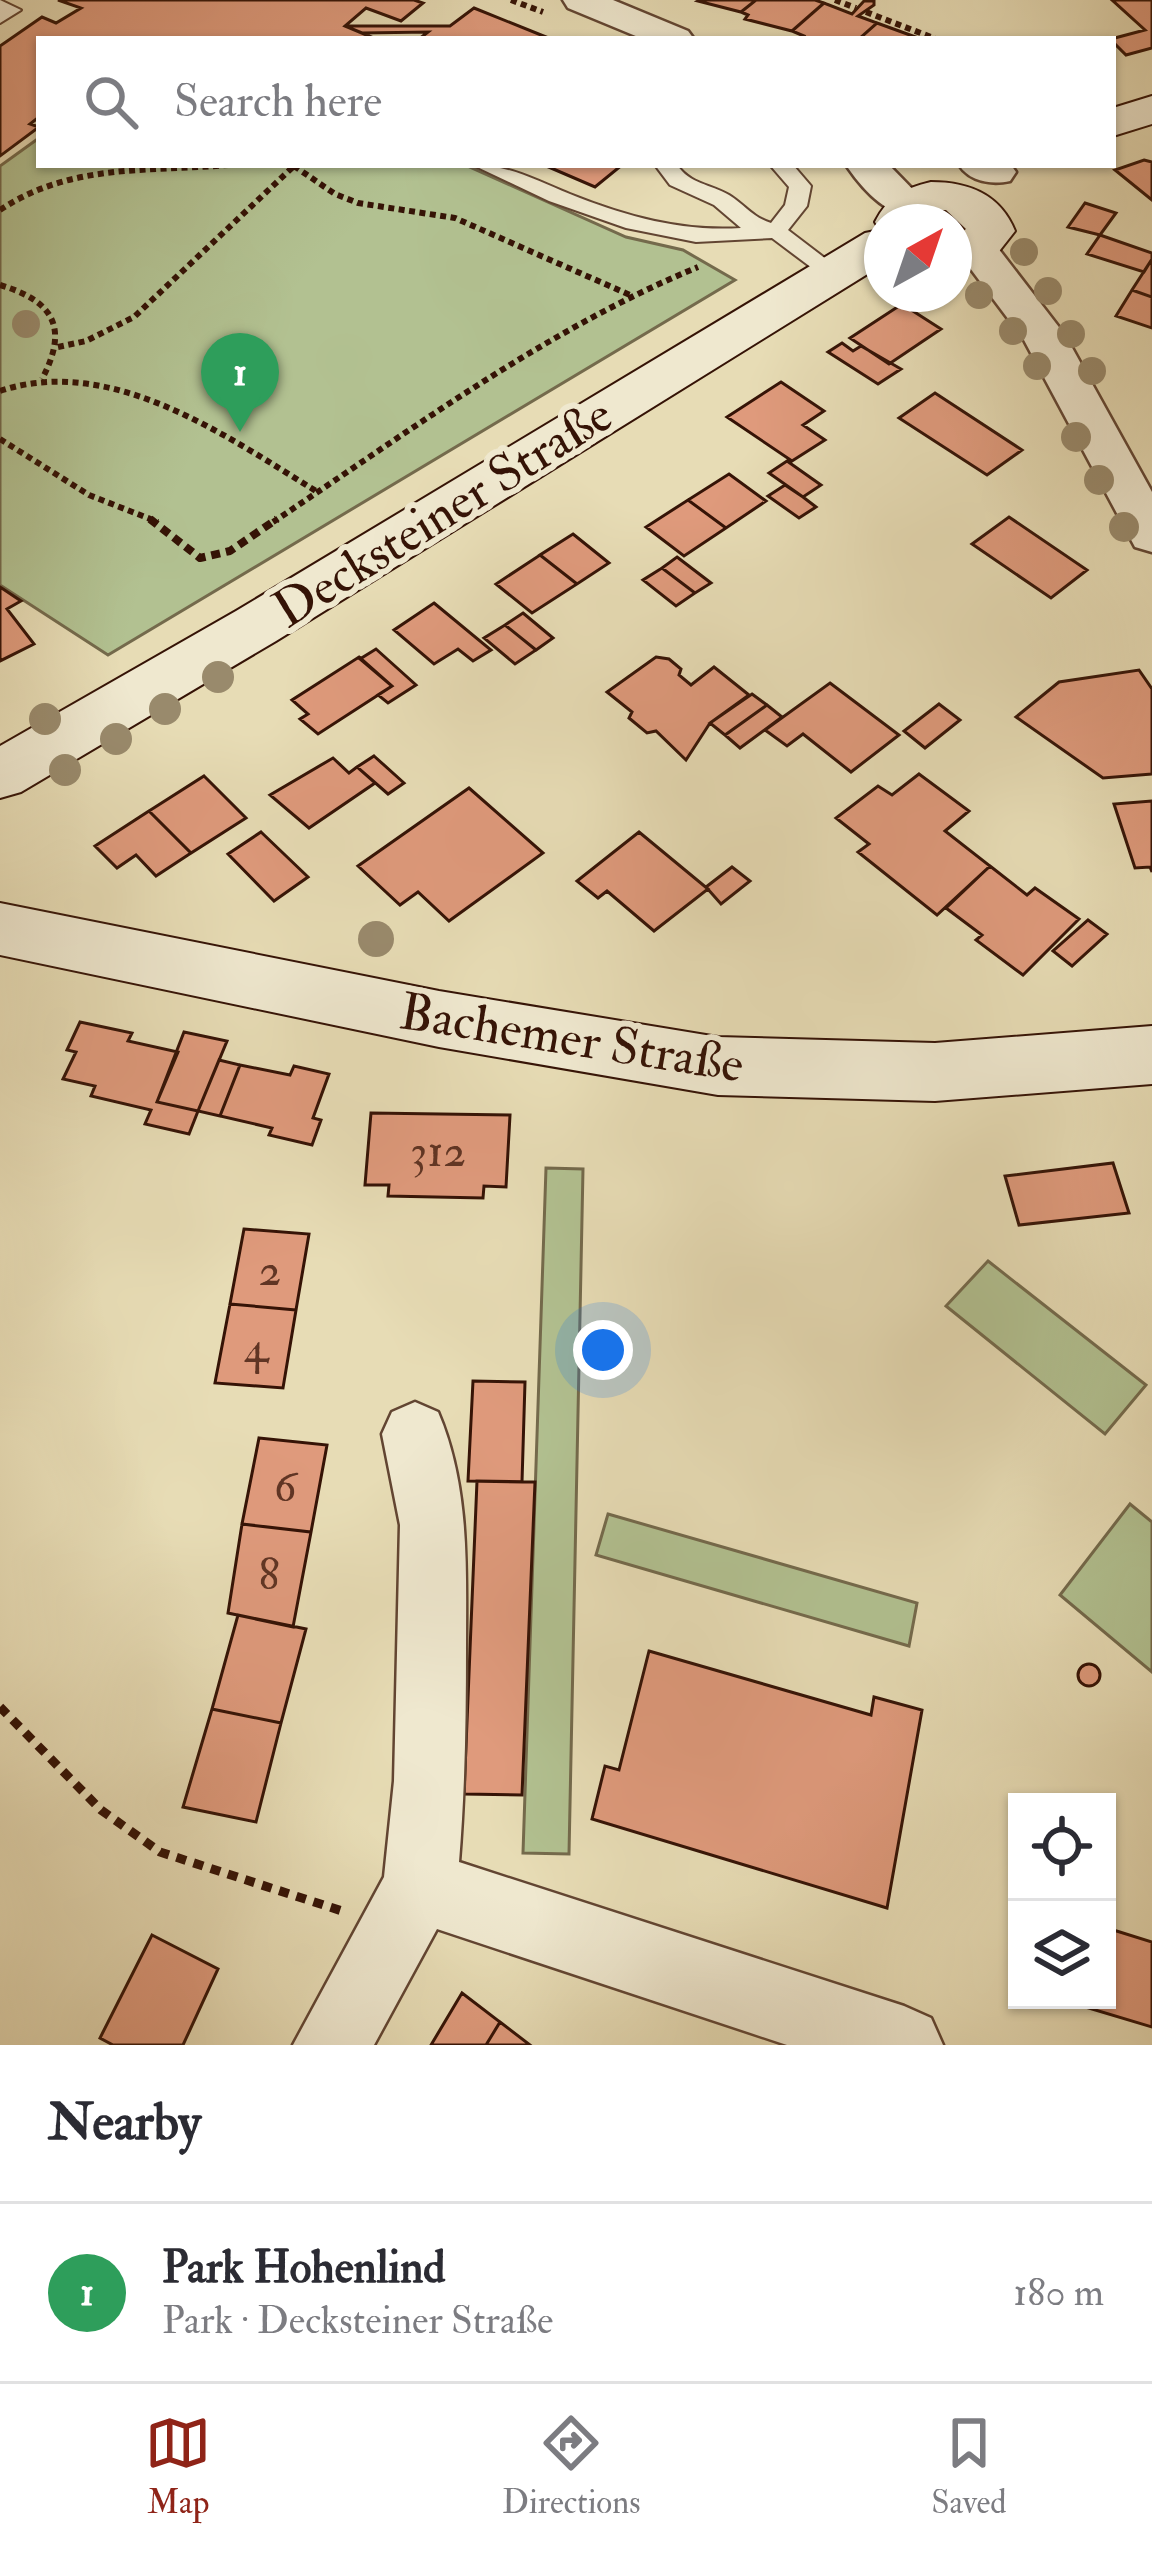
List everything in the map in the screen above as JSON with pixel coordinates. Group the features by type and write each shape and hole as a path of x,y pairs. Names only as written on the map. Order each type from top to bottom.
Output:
{"street":[{"path":"581,0 668,36"},
{"path":"1116,121 1152,110"},
{"path":"868,168 886,204"},
{"path":"917,204 926,196 981,201 1043,335 1152,535"},
{"name":"Decksteiner Straße","path":"0,775 256,626 864,248"},
{"name":"Bachemer Straße","path":"0,929 439,1019 718,1066 934,1072 1152,1055"},
{"path":"332,2045 405,1911 430,1781 434,1525 415,1434"},
{"path":"405,1911 904,2045"}],"lane":[{"path":"0,6 11,10 0,17"},
{"path":"492,168 641,227 719,238 776,231 796,206 800,186 784,168"},
{"path":"668,168 676,181 712,194 748,223 776,231 832,272"}],"path":[{"path":"835,0 856,8"},
{"path":"866,12 929,36"},
{"path":"0,210 40,182 72,175 181,168"},
{"path":"42,379 58,347 131,319 159,301 231,222 292,168"},
{"path":"299,168 335,194 358,203 455,218 630,295"},
{"path":"0,439 52,476 159,524 200,558 230,551 445,405 630,295 697,268 714,254 719,238"},
{"path":"0,285 31,292 42,300 58,347"},
{"path":"0,391 42,379 100,388 224,434 316,491"},
{"path":"0,1706 101,1810 160,1852 340,1910 405,1911"}],"green space":[{"path":"36,140 36,168 472,168 626,237 683,250 735,280 108,655 0,585 0,166"},
{"path":"546,1168 583,1169 569,1854 523,1853"},
{"path":"988,1261 1146,1385 1105,1434 946,1306"},
{"path":"1130,1504 1152,1522 1152,1672 1060,1595"},
{"path":"608,1514 917,1603 909,1646 596,1555"}],"building":[{"path":"58,0 423,3 401,21 366,8 345,26 369,36 36,36 36,119 30,124 36,129 0,156 0,46 42,17 56,23 81,8"},
{"path":"700,0 756,0 741,12 698,1"},
{"path":"756,0 824,3 792,31 745,19 748,15 741,12"},
{"path":"1112,0 1152,0 1152,48 1126,55 1116,45 1116,38 1145,30"},
{"path":"864,1 874,1 858,16 877,23 862,36 804,36 792,31 824,3 852,14"},
{"path":"474,8 544,36 362,33 345,26 450,26"},
{"path":"877,23 913,36 862,36"},
{"path":"1144,160 1152,162 1152,200 1115,170"},
{"path":"551,168 618,168 595,187"},
{"path":"1085,203 1116,213 1100,235 1068,227"},
{"path":"1100,235 1152,253 1144,272 1087,254"},
{"path":"1152,259 1152,297 1132,290"},
{"path":"1132,290 1152,297 1152,328 1116,316"},
{"path":"890,312 914,312 941,329 889,364 850,338"},
{"path":"842,343 853,351 861,346 901,369 878,384 828,352"},
{"path":"781,382 824,411 803,425 825,440 792,461 727,417"},
{"path":"935,393 1022,450 987,475 899,418"},
{"path":"787,461 821,485 803,497 769,473"},
{"path":"729,474 766,501 726,528 688,500"},
{"path":"785,485 816,507 799,518 768,496"},
{"path":"688,500 726,528 684,556 646,527"},
{"path":"1009,517 1087,570 1051,598 972,544"},
{"path":"573,534 609,563 577,584 540,555"},
{"path":"540,555 577,584 532,613 496,584"},
{"path":"677,557 711,583 695,593 662,568"},
{"path":"662,568 695,593 676,606 643,580"},
{"path":"0,587 21,601 7,609 34,644 0,661"},
{"path":"434,603 491,650 473,661 458,649 434,664 394,630"},
{"path":"523,613 553,638 536,650 505,625"},
{"path":"505,625 536,650 515,664 484,638"},
{"path":"376,649 416,685 388,703 378,695 392,686 360,659"},
{"path":"359,657 392,686 318,734 300,719 308,714 292,700"},
{"path":"656,657 669,659 691,685 714,667 749,695 710,723 686,760 656,731 647,733 629,718 632,712 607,692"},
{"path":"1139,670 1152,689 1152,774 1103,778 1016,717 1059,682"},
{"path":"830,683 899,735 851,772 803,734 787,746 765,730"},
{"path":"752,694 767,705 725,735 710,723"},
{"path":"939,704 960,720 925,748 904,731"},
{"path":"767,705 782,717 740,748 725,735"},
{"path":"374,756 404,783 388,794 357,767"},
{"path":"333,758 349,773 357,767 375,783 309,828 270,795"},
{"path":"919,774 969,811 945,831 990,866 937,915 858,852 869,844 836,818 878,786 892,795"},
{"path":"204,776 246,818 191,853 149,811"},
{"path":"469,788 543,853 449,921 418,892 400,905 358,866"},
{"path":"1152,801 1152,872 1150,867 1135,868 1114,804"},
{"path":"149,811 191,853 156,876 136,855 117,868 95,846"},
{"path":"261,832 308,877 274,901 228,854"},
{"path":"639,832 708,889 654,931 607,891 598,898 577,881"},
{"path":"990,866 1027,895 1035,888 1079,919 1023,975 976,940 982,935 946,908"},
{"path":"732,867 750,881 721,904 706,887"},
{"path":"1088,920 1107,934 1072,966 1053,951"},
{"path":"80,1022 132,1033 128,1041 178,1052 157,1102 198,1111 189,1134 145,1124 151,1110 91,1096 95,1086 63,1079 76,1052 67,1050"},
{"path":"184,1032 227,1041 198,1111 157,1102"},
{"path":"219,1060 240,1065 220,1116 198,1111"},
{"path":"240,1065 290,1075 294,1066 329,1074 313,1118 321,1120 312,1145 269,1135 272,1128 220,1116"},
{"path":"371,1113 510,1115 506,1187 484,1186 483,1198 388,1196 389,1185 365,1185"},
{"path":"1113,1163 1129,1213 1019,1225 1005,1176"},
{"path":"244,1229 309,1234 296,1310 230,1304"},
{"path":"230,1304 296,1310 283,1388 215,1383"},
{"path":"473,1381 525,1382 522,1482 468,1481"},
{"path":"259,1438 327,1445 311,1532 242,1524"},
{"path":"477,1481 535,1482 522,1795 464,1794"},
{"path":"242,1524 311,1532 293,1627 228,1613"},
{"path":"238,1615 306,1629 281,1723 212,1709"},
{"path":"649,1651 871,1715 874,1697 922,1710 887,1908 592,1819 605,1766 619,1770"},
{"path":"1089,1664 1100,1675 1089,1686 1078,1675"},
{"path":"212,1709 281,1723 256,1822 183,1807"},
{"path":"1116,1931 1152,1942 1152,2027 1092,2009 1116,2009"},
{"path":"152,1935 218,1969 183,2045 113,2045 100,2038"},
{"path":"462,1993 500,2022 486,2045 431,2045"},
{"path":"500,2022 530,2045 486,2045"}],"place":[{"name":"Park Hohenlind","path":"240,432"}]}
